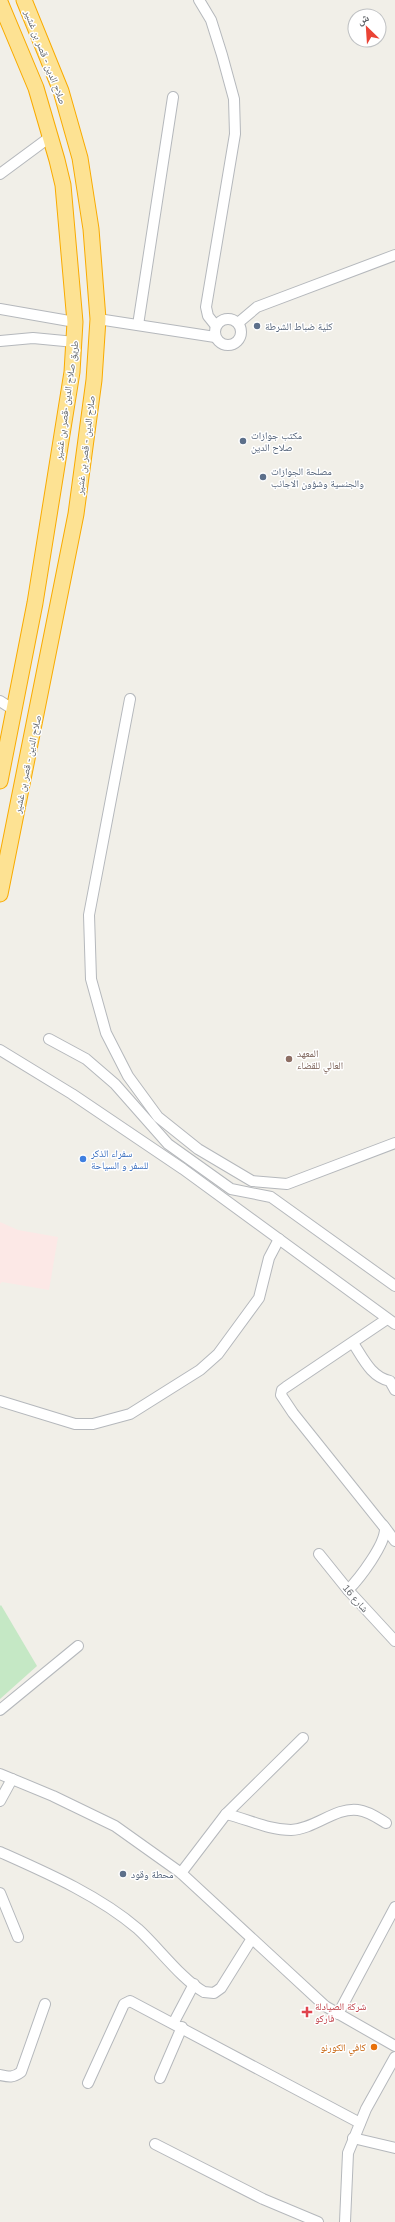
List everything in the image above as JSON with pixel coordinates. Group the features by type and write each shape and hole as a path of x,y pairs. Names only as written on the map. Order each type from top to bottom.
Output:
{"highway":[{"name":"صلاح الدين - قصر بن غشير","path":"0,894 76,514 94,380 98,319 91,230 80,158 60,91 24,0"},
{"name":"طريق صلاح الدين -قصر بن غشير","path":"0,2 36,88 63,185 75,322 72,372 35,603 0,781"}],"street":[{"path":"199,0 211,20 234,99 235,134 206,307 208,316 216,332 222,344 233,344 240,338 241,332 238,323 234,320 223,320 216,332"},
{"path":"138,325 173,97"},
{"path":"0,174 50,137"},
{"path":"238,323 257,308 395,255"},
{"path":"0,309 75,322"},
{"path":"98,319 138,325 216,332"},
{"path":"0,341 33,338 75,342"},
{"path":"130,699 89,915 91,979 106,1033 128,1076 158,1117 198,1149 252,1181 287,1184 395,1144"},
{"path":"0,701 14,710"},
{"path":"49,1039 86,1059 115,1084 168,1144 231,1189 271,1197 395,1286"},
{"path":"0,1050 72,1094 183,1169 391,1322 353,1343 286,1386 282,1390 281,1395 293,1413 395,1540"},
{"path":"0,1401 75,1424 93,1424 130,1414 200,1370 218,1354 259,1298 270,1258 280,1239"},
{"path":"353,1343 371,1370 383,1380 390,1381 395,1390"},
{"path":"348,1590 367,1570 385,1531 383,1524"},
{"name":"شارع 16","path":"319,1554 348,1590 395,1641"},
{"path":"0,1710 78,1646"},
{"path":"180,1873 226,1814 303,1738"},
{"path":"0,1774 53,1796 115,1826 180,1873 251,1940 325,2006 395,2046"},
{"path":"0,1801 12,1779"},
{"path":"226,1814 278,1830 307,1828 351,1810 368,1813 386,1823"},
{"path":"0,1852 60,1879 90,1896 137,1929 204,1992 210,1994 221,1988 251,1940"},
{"path":"0,1893 18,1937"},
{"path":"338,2014 395,1907"},
{"path":"160,2078 194,1984"},
{"path":"88,2083 127,2001 178,2025 360,2123"},
{"path":"0,2075 11,2078 15,2077 21,2072 45,2004"},
{"path":"345,2222 348,2153 360,2123 395,2057"},
{"path":"353,2138 395,2148"},
{"path":"155,2144 263,2199 318,2222"}],"shaded area":[{"path":"0,1222 18,1230 58,1237 49,1290 2,1282 0,1284"}],"green space":[{"path":"1,1605 37,1666 0,1699 0,1606"}],"place":[{"name":"كلية ضباط الشرطة","path":"257,326"},
{"name":"مكتب جوازات صلاح الدين","path":"243,441"},
{"name":"مصلحة الجوازات والجنسية وشؤون الاجانب","path":"263,477"},
{"name":"المعهد العالي للقضاء","path":"289,1059"},
{"name":"سفراء الذكر للسفر و السياحة","path":"83,1159"},
{"name":"محطة وقود","path":"123,1874"},
{"name":"شركة الصيادلة فاركو","path":"307,2012"},
{"name":"كافي الكورنو","path":"374,2047"}]}
